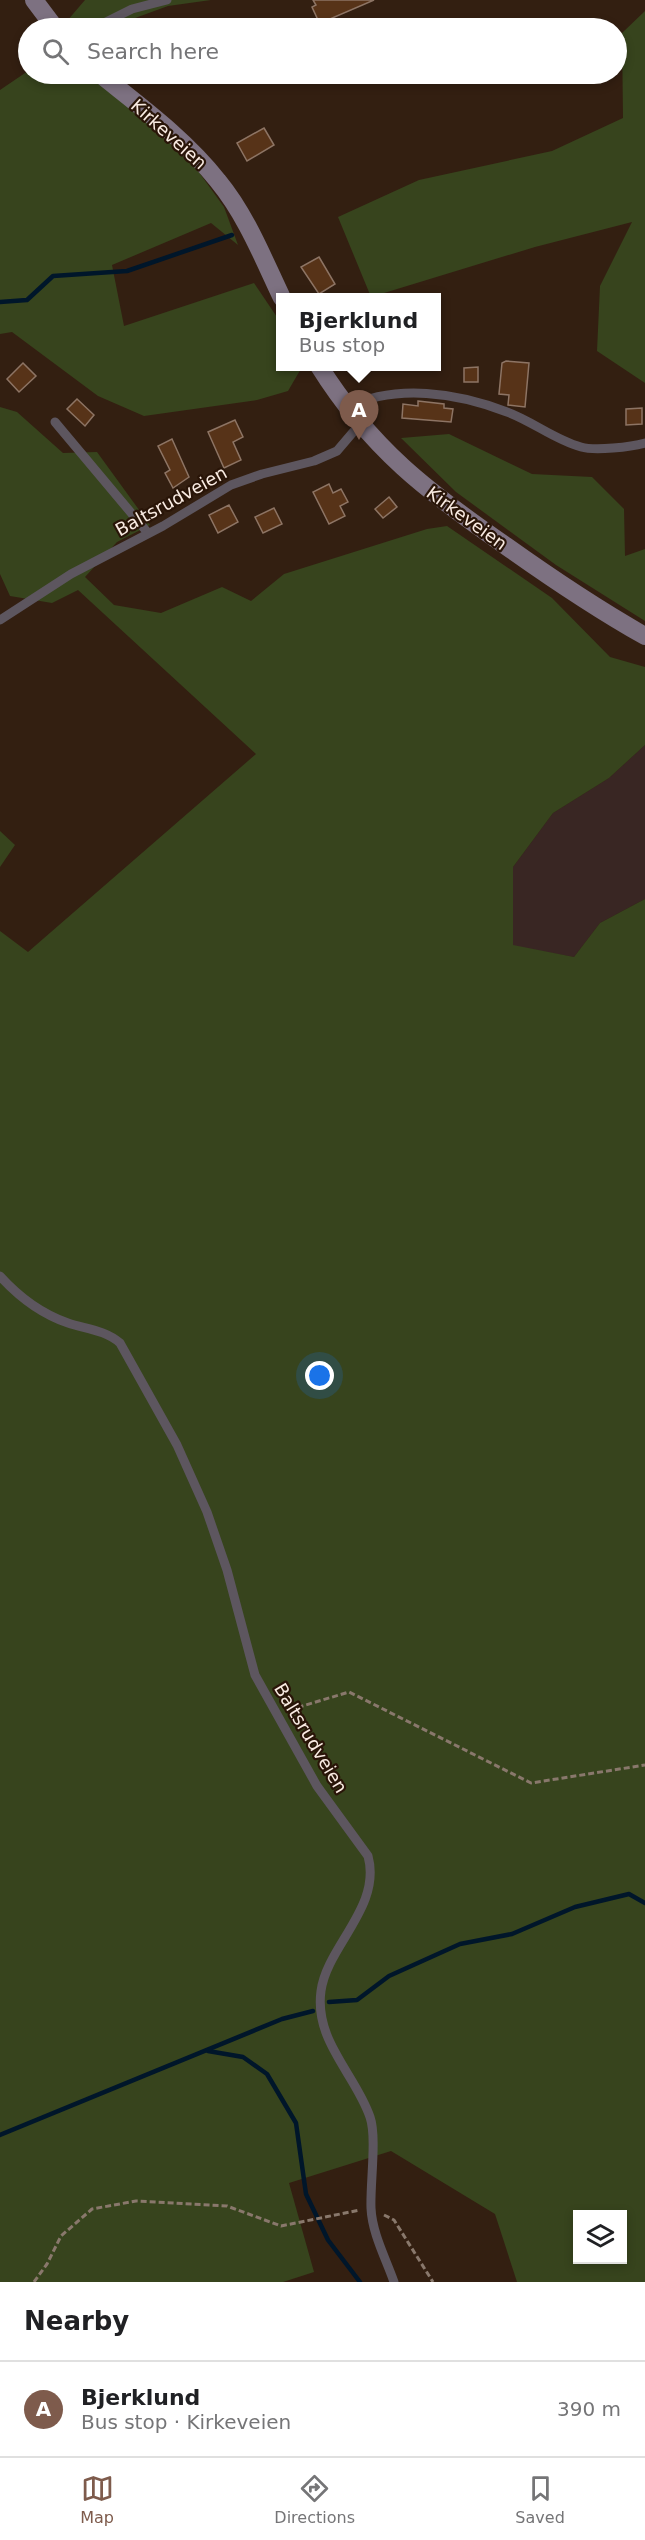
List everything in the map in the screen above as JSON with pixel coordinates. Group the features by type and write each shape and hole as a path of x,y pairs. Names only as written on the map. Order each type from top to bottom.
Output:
{"main road":[{"path":"34,0 48,18"},
{"name":"Kirkeveien","path":"113,84 168,128 219,182 244,220 280,293"},
{"name":"Kirkeveien","path":"323,371 347,408 404,471 436,497 567,588 645,636"}],"lane":[{"path":"114,18 132,9 167,0"},
{"path":"347,408 380,395 411,393 456,398 507,411 582,448 645,443"},
{"path":"55,422 148,533"},
{"name":"Baltsrudveien","path":"0,620 70,574 148,533 231,485 262,474 314,461 337,451 360,424"},
{"name":"Baltsrudveien","path":"0,1276 18,1295 40,1310 67,1323 107,1334 120,1343 194,1481 221,1551 255,1675 317,1786 359,1841 370,1863 370,1880 365,1899 321,1993 326,2031 371,2121 372,2222 394,2282"}],"path":[{"path":"275,1713 349,1692 531,1783 645,1765"},
{"path":"34,2282 47,2264 61,2236 92,2209 136,2201 227,2206 281,2226 323,2216 371,2209 394,2220 433,2282"}],"shaded area":[{"path":"645,745 645,899 600,923 574,957 513,946 513,867 553,813 609,778"}],"green space":[{"path":"85,0 211,0 168,6 135,18 70,18"},
{"path":"645,11 645,383 597,351 600,286 632,222 535,247 384,293 369,293 338,217 419,180 552,151 623,118 623,84 627,84 627,28"},
{"path":"18,78 18,84 120,84 146,120 193,164 224,207 238,245 211,223 112,265 124,326 254,283 276,316 276,371 300,371 288,391 257,400 144,416 98,396 12,332 0,334 0,90"},
{"path":"0,407 17,412 63,453 97,452 150,525 117,542 85,577 114,605 161,613 222,587 251,601 284,574 427,529 447,526 552,598 610,657 645,667 645,745 609,778 553,813 513,867 513,945 574,957 600,923 645,899 645,2282 517,2282 495,2214 391,2151 289,2183 314,2272 283,2282 0,2282 0,931 28,952 256,754 78,590 52,603 10,596 0,574"},
{"path":"449,434 532,474 592,477 624,509 625,556 645,549 645,621 556,565 456,492 401,438"},
{"path":"0,831 15,845 0,867"}],"building":[{"path":"313,0 374,0 332,18 317,18 312,7 316,5"},
{"path":"264,128 274,145 247,161 237,143"},
{"path":"319,257 335,284 318,293 301,267"},
{"path":"506,361 529,363 525,407 508,405 509,395 499,394 502,363"},
{"path":"23,363 36,376 19,392 7,379"},
{"path":"478,367 478,382 464,382 464,368"},
{"path":"77,399 94,415 85,426 67,409"},
{"path":"418,401 444,404 444,408 453,409 451,422 402,418 403,404 418,406"},
{"path":"642,408 642,424 626,425 626,409"},
{"path":"235,420 243,437 233,442 241,460 224,468 208,432"},
{"path":"172,439 189,477 173,488 165,473 170,470 158,446"},
{"path":"329,484 333,493 341,489 348,502 340,506 345,516 329,524 313,492"},
{"path":"389,497 397,507 383,518 375,509"},
{"path":"229,505 238,522 218,533 209,515"},
{"path":"274,508 282,524 263,533 255,517"}],"waterway":[{"path":"0,302 27,300 53,276 127,271 232,235"},
{"path":"329,2002 357,2000 389,1976 460,1944 512,1934 575,1907 629,1894 645,1903"},
{"path":"0,2135 282,2019 313,2011"},
{"path":"208,2051 243,2057 267,2074 296,2123 306,2194 328,2240 360,2282"}],"place":[{"name":"Bjerklund","path":"359,440"}]}
